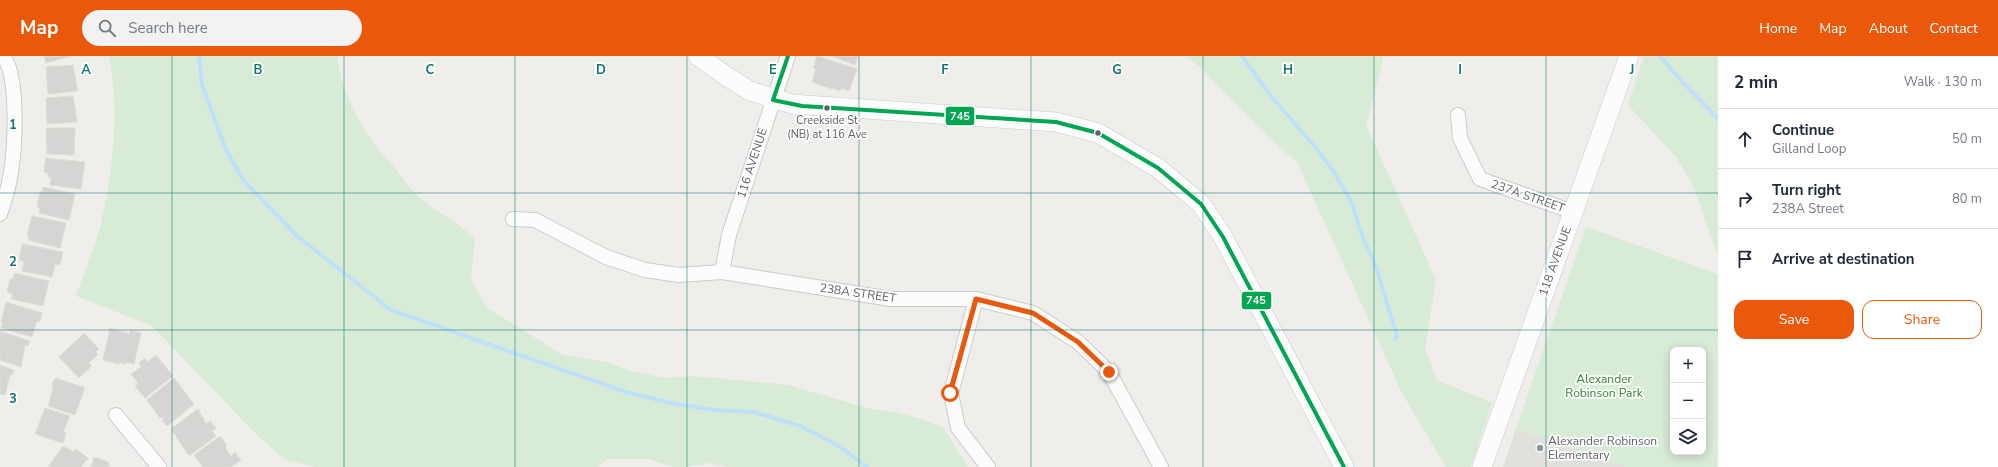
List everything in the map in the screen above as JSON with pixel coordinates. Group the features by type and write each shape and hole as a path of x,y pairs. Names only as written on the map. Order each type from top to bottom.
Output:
{"street":[{"path":"698,56 750,91 773,100 802,106 1056,122 1098,132 1158,168 1201,204 1223,237 1344,467"},
{"name":"116 AVENUE","path":"722,272 729,235 788,56"},
{"name":"118 AVENUE","path":"1482,467 1629,56"},
{"path":"0,214 11,172 13,146 13,80 4,57"},
{"name":"237A STREET","path":"1458,115 1460,138 1480,179 1573,212"},
{"name":"238A STREET","path":"513,219 535,220 606,257 644,270 678,276 722,272 891,299 976,299 1033,313 1078,342 1109,372 1161,467"},
{"path":"976,299 950,393 958,428 988,467"},
{"path":"116,415 159,467"}],"shaded area":[{"name":"Alexander Robinson Elementary","path":"1516,429 1626,467 1503,467"}],"green space":[{"path":"109,56 337,56 345,90 360,122 375,145 415,193 425,202 463,228 475,240 471,279 486,307 563,355 607,362 629,371 665,378 694,376 788,385 871,409 894,412 918,418 943,427 968,467 728,467 709,463 687,467 673,467 649,459 608,459 597,467 316,467 285,460 257,435 152,326 76,296 99,232 112,162 114,140 114,96"},
{"path":"1186,56 1382,56 1382,63 1366,125 1436,280 1425,349 1437,380 1492,403 1471,467 1446,467 1402,393 1298,164 1258,127 1200,67"},
{"path":"1644,56 1718,56 1718,257 1693,185 1676,157 1628,105"},
{"name":"Alexander Robinson Park","path":"1586,227 1718,274 1718,467 1626,467 1516,429"}],"building":[{"path":"44,56 71,56 46,63"},
{"path":"817,56 857,69 849,91 841,88 840,91 812,82 816,69 813,68"},
{"path":"831,56 858,56 855,65"},
{"path":"73,65 78,91 48,94 46,67"},
{"path":"73,96 77,122 47,124 46,98"},
{"path":"46,128 75,128 74,155 47,154"},
{"path":"46,158 85,162 81,189 50,185 51,177 48,177 48,173 44,172"},
{"path":"43,187 75,194 69,220 39,213 40,208 37,207 40,192 42,193"},
{"path":"32,216 66,223 60,248 28,240 29,236 27,235"},
{"path":"22,244 63,252 60,265 55,264 52,277 22,271 24,261 19,260"},
{"path":"14,273 49,281 43,306 11,299 13,294 7,292 10,279 13,279"},
{"path":"6,302 42,313 40,322 37,321 32,337 1,328"},
{"path":"110,328 129,334 130,330 141,333 134,364 119,362 119,364 103,360"},
{"path":"0,331 30,341 28,346 25,345 21,367 0,360"},
{"path":"84,333 99,349 96,352 98,354 89,363 92,366 79,378 59,357"},
{"path":"156,355 173,376 145,398 135,386 138,383 131,374 141,367 139,363 145,358 147,362"},
{"path":"0,365 14,370 12,375 10,375 5,395 0,394"},
{"path":"56,378 85,388 75,415 48,406 53,389 53,381"},
{"path":"174,378 194,404 167,426 162,420 164,419 162,417 160,418 147,400"},
{"path":"45,408 70,416 63,432 66,433 63,443 35,434"},
{"path":"198,409 206,424 210,421 216,428 212,431 216,436 189,456 171,429"},
{"path":"220,436 227,446 225,448 231,456 235,452 241,460 231,467 203,467 194,455"},
{"path":"63,446 74,452 76,449 88,458 81,467 48,467"},
{"path":"94,457 109,462 108,465 111,467 91,467"}],"waterway":[{"path":"199,56 202,85 226,150 243,180 297,236 391,310 626,392 671,403 713,410 754,412 800,426 839,446 867,467"},
{"path":"1242,56 1270,95 1315,147 1334,172 1351,201 1362,235 1376,267 1397,336 1395,339"},
{"path":"1660,56 1718,119"}],"transit line":[{"name":"745","path":"773,100 788,56"},
{"name":"745","path":"773,100 802,106 1056,122 1098,133 1158,168 1201,204 1223,237 1344,467"}],"place":[{"name":"Creekside St (NB) at 116 Ave","path":"827,108"},
{"name":"Alexander Robinson Elementary","path":"1540,448"}],"route":[{"path":"950,393 976,299 1033,313 1078,342 1109,372"}]}
